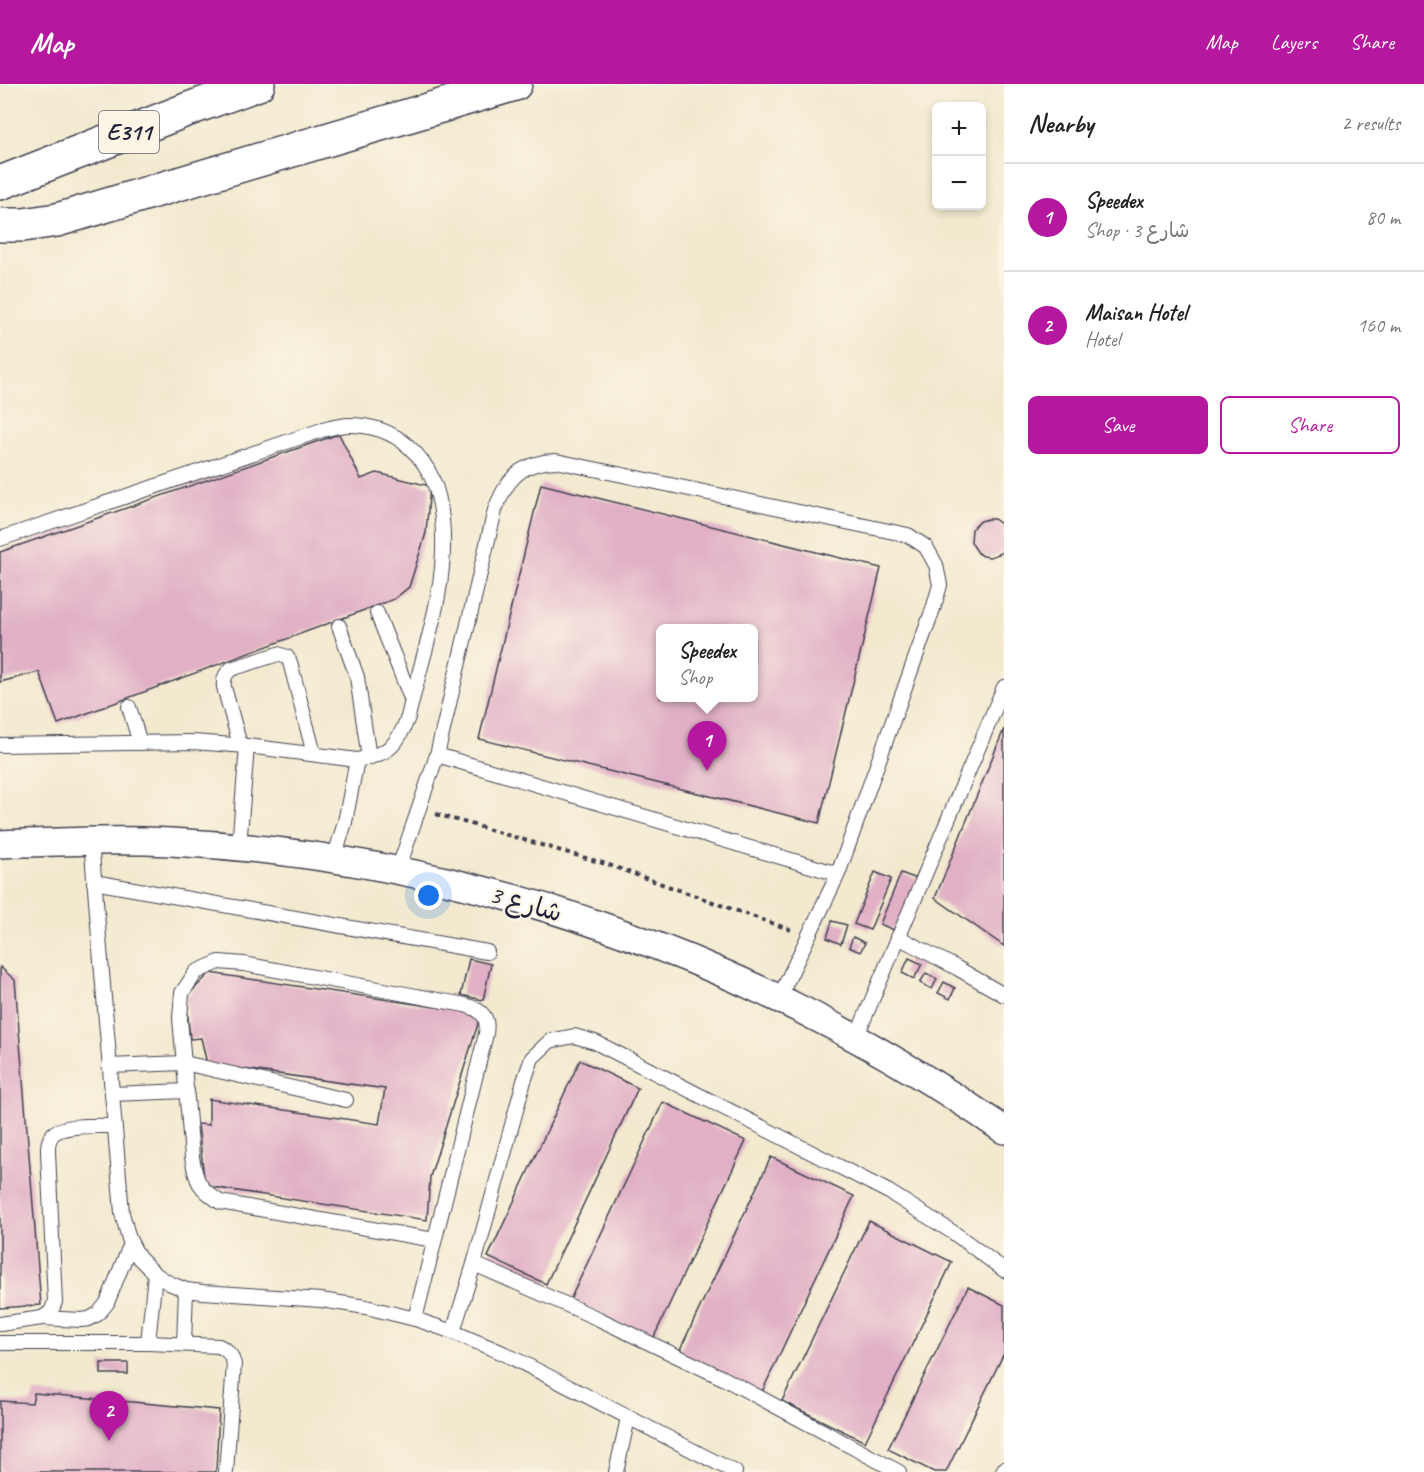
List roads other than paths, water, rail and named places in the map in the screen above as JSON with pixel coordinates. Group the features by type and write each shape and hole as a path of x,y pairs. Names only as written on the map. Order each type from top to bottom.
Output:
{"highway":[{"name":"E311","path":"0,183 258,84"},
{"path":"0,225 23,225 57,220 515,84"}],"street":[{"name":"شارع 3","path":"0,844 91,841 169,842 239,847 398,870 477,888 609,928 706,965 779,998 918,1073 1004,1130"}],"lane":[{"path":"0,539 322,430 348,425 374,428 399,438 419,456 433,478 440,504 444,539 441,588 436,612 402,734 390,748 375,757 363,759 243,745 193,742 0,745"},
{"path":"398,870 437,755 495,510 502,490 516,474 535,464 556,460 908,535 926,547 936,565 940,585 838,874 779,998"},
{"path":"377,613 412,701"},
{"path":"334,859 363,759 357,677 339,626"},
{"path":"239,847 243,745 224,687 226,673 231,669 278,654 287,657 314,754"},
{"path":"856,1038 1004,687"},
{"path":"129,707 140,743"},
{"path":"437,755 838,874"},
{"path":"91,841 122,1213 131,1243 140,1258 155,1274 186,1290 228,1295 321,1300 366,1307 415,1319 503,1353 735,1472"},
{"path":"94,882 488,952"},
{"path":"898,938 1004,995"},
{"path":"415,1319 488,1027 484,1016 476,1008 244,964 219,962 196,972 182,993 180,1018 195,1176 204,1191 220,1202 434,1240"},
{"path":"453,1332 532,1058 550,1041 574,1036 595,1042 889,1192 954,1233 1004,1270"},
{"path":"109,1066 184,1063 346,1100"},
{"path":"112,1094 187,1091"},
{"path":"42,1318 51,1312 55,1302 48,1143 53,1134 61,1129 114,1126"},
{"path":"0,1324 42,1318 81,1320 98,1314 107,1303 131,1243"},
{"path":"474,1264 599,1319 723,1378 899,1472"},
{"path":"148,1343 155,1274"},
{"path":"184,1344 186,1290"},
{"path":"0,1343 148,1343 219,1346 226,1350 234,1364 226,1472"},
{"path":"616,1472 628,1418"}],"place":[{"name":"Speedex","path":"707,771"},
{"name":"Maisan Hotel","path":"109,1441"}]}
